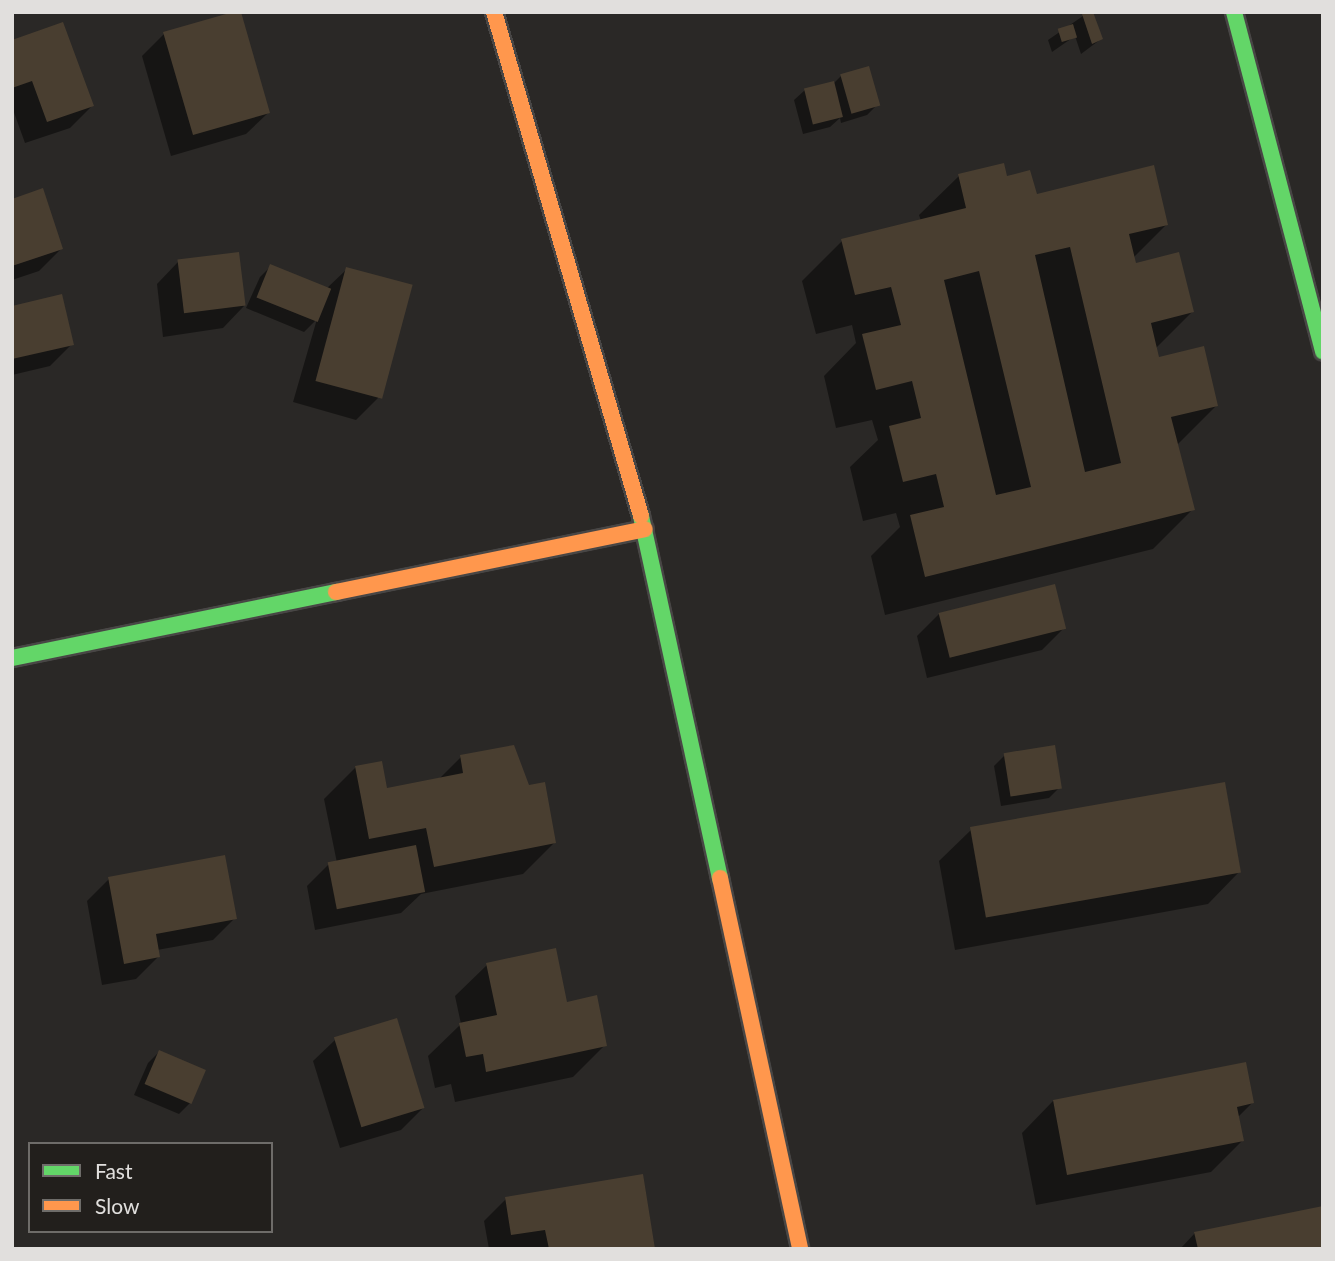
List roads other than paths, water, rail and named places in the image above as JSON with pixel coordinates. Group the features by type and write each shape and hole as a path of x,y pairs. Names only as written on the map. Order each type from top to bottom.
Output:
{"street":[{"path":"494,12 645,529 800,1249"},
{"path":"1234,12 1323,352"},
{"path":"12,658 645,529"}]}
